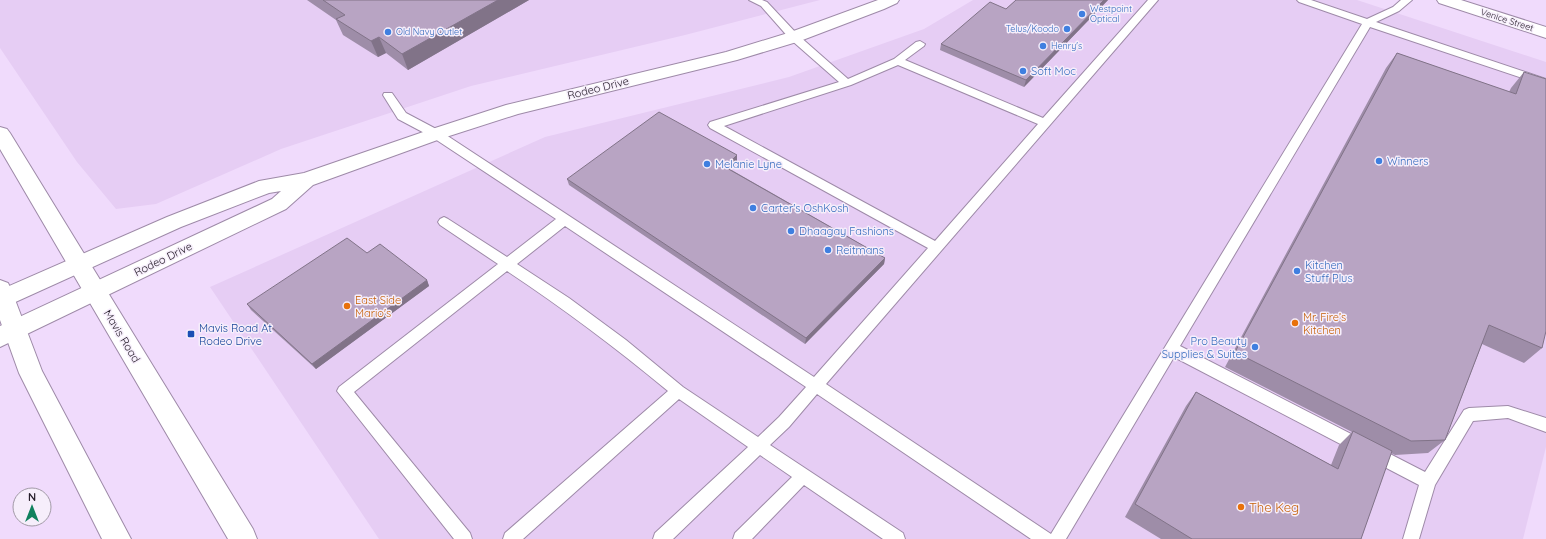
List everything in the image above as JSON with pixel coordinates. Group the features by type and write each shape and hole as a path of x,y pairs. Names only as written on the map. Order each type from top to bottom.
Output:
{"street":[{"name":"Rodeo Drive","path":"1,296 79,265 174,222 266,186 306,180 436,134 513,109 731,56 794,37 891,0"},
{"name":"Venice Street","path":"1445,0 1546,33"},
{"name":"Mavis Road","path":"0,133 243,539"},
{"name":"Rodeo Drive","path":"7,333 279,204 306,180"},
{"path":"1,296 7,333 31,373 117,539"}],"lane":[{"path":"754,0 764,4 794,37 846,83"},
{"path":"661,539 784,422 1153,0"},
{"path":"1302,0 1546,84"},
{"path":"1057,539 1368,22 1396,8 1407,0"},
{"path":"920,44 898,61 846,83 714,125 936,247"},
{"path":"898,61 1045,123"},
{"path":"388,94 402,116 436,134 1045,539"},
{"path":"464,539 344,391 565,220"},
{"path":"444,222 506,265 564,302 621,344 678,391 897,539"},
{"path":"1172,348 1428,482"},
{"path":"511,539 678,391"},
{"path":"1411,539 1428,482 1469,415 1508,412 1546,425"},
{"path":"741,539 803,476"}],"shaded area":[{"path":"0,0 820,0 685,35 471,86 281,149 156,204 116,209 77,162 0,48"},
{"path":"973,0 1357,0 1546,62 1546,447 1523,539 379,539 210,287 545,137 789,77 924,29"}],"building":[{"path":"323,0 498,0 402,54 379,37 371,41 336,19 345,15"},
{"path":"1016,0 1104,0 1026,80 941,44 990,2 1006,9"},
{"path":"1397,53 1516,94 1524,72 1546,79 1546,331 1542,348 1489,325 1445,440 1411,441 1235,352"},
{"path":"659,112 737,155 725,167 885,258 806,338 567,179"},
{"path":"347,238 367,253 380,244 427,280 312,364 247,304"},
{"path":"1196,392 1338,469 1353,431 1392,451 1361,539 1192,539 1135,504"}],"place":[{"name":"Westpoint Optical","path":"1082,14"},
{"name":"Telus/Koodo","path":"1067,29"},
{"name":"Old Navy Outlet","path":"388,32"},
{"name":"Henry's","path":"1043,46"},
{"name":"Soft Moc","path":"1023,71"},
{"name":"Winners","path":"1379,161"},
{"name":"Melanie Lyne","path":"707,164"},
{"name":"Carter's OshKosh","path":"753,208"},
{"name":"Dhaagay Fashions","path":"791,231"},
{"name":"Reitmans","path":"828,250"},
{"name":"Kitchen Stuff Plus","path":"1297,271"},
{"name":"East Side Mario's","path":"347,306"},
{"name":"Mr. Fire’s Kitchen","path":"1295,323"},
{"name":"Mavis Road At Rodeo Drive","path":"191,334"},
{"name":"Pro Beauty Supplies & Suites","path":"1255,347"},
{"name":"The Keg","path":"1241,507"}]}
